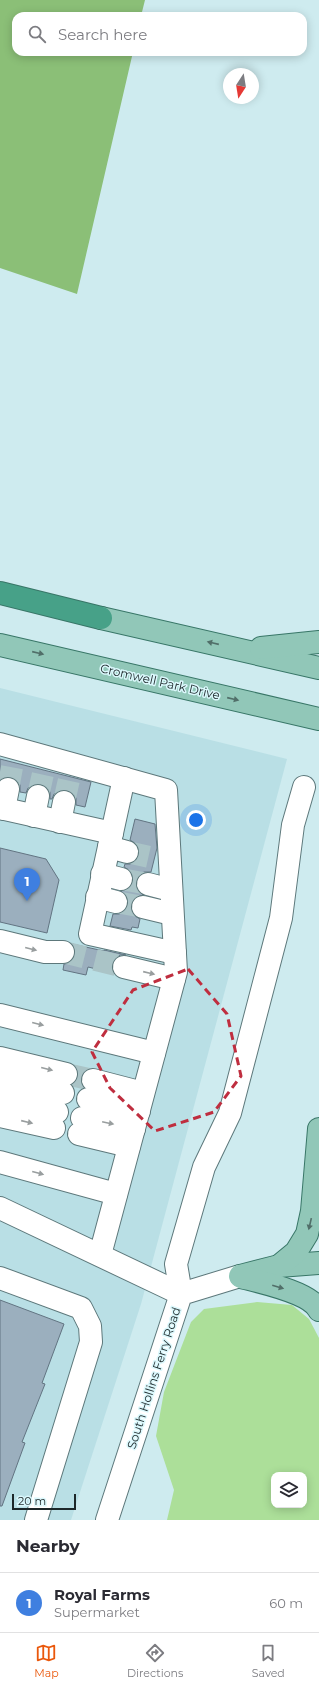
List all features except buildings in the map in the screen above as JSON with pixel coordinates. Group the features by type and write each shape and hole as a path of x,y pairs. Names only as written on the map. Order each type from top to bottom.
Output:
{"highway":[{"path":"0,593 101,618"}],"main road":[{"path":"101,618 319,668"},
{"path":"244,650 319,642"},
{"name":"Cromwell Park Drive","path":"0,644 319,719"},
{"path":"279,1266 296,1252 307,1234 312,1211 319,1129"},
{"path":"240,1276 279,1266 319,1264"},
{"path":"240,1276 282,1288 302,1296 319,1310"}],"street":[{"path":"0,600 101,618"},
{"path":"10,752 71,770 124,778 166,790 162,860 171,890 176,972 100,1255"},
{"path":"124,778 112,877 107,900 90,934 175,953"},
{"path":"181,1294 176,1264 204,1167 230,1113 281,918 293,825 304,787"},
{"path":"4,802 36,806 62,812 116,844"},
{"path":"148,884 171,890"},
{"path":"143,907 172,914"},
{"path":"0,941 45,952 63,952"},
{"path":"124,967 174,979"},
{"path":"0,1015 154,1053"},
{"path":"0,1058 60,1102"},
{"path":"0,1077 60,1102"},
{"path":"0,1097 60,1102"},
{"path":"0,1116 60,1102"},
{"path":"136,1120 85,1108 136,1120"},
{"path":"0,1162 116,1194"},
{"path":"0,1208 181,1294"},
{"name":"South Hollins Ferry Road","path":"107,1520 181,1294 240,1276"},
{"path":"0,1278 81,1308 90,1326 91,1342 36,1520"}],"highlighted area":[{"path":"188,969 227,1014 241,1076 214,1112 155,1131 110,1088 92,1052 133,990"}],"shaded area":[{"path":"0,688 287,759 141,1304 71,1520 0,1520"}],"green space":[{"path":"0,0 145,0 142,12 12,12 12,56 132,56 77,294 0,268"},
{"path":"257,1302 292,1305 309,1319 319,1338 319,1520 167,1520 174,1490 156,1436 164,1392 191,1322 204,1309"}],"tunnel":[{"path":"8,789 13,762"},
{"path":"38,796 44,769"},
{"path":"64,802 70,775"},
{"path":"127,852 154,858"},
{"path":"121,879 148,884"},
{"path":"116,902 143,907"},
{"path":"63,952 124,967"},
{"path":"66,1074 93,1080"}],"place":[{"name":"Royal Farms","path":"27,901"}]}
